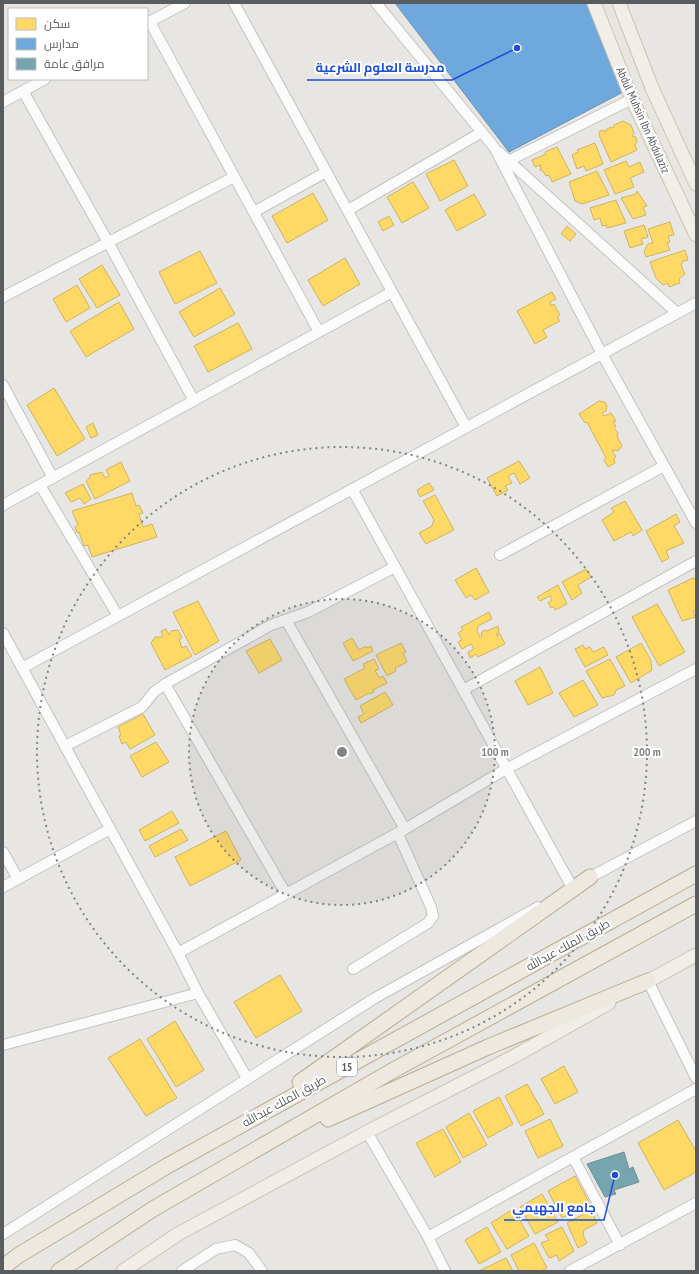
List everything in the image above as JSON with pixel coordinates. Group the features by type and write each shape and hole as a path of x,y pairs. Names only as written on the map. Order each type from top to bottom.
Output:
{"highway":[{"name":"طريق الملك عبدالله","path":"3,1267 26,1251 189,1154 696,874"},
{"path":"189,1154 325,1066 590,877"},
{"name":"15","path":"59,1271 153,1209 392,1071 696,904"},
{"path":"233,1163 379,1094 648,981"}],"main road":[{"name":"Abdul Muhsin Ibn Abdulaziz","path":"594,3 632,99 696,235"},
{"name":"Abdul Muhsin Ibn Abdulaziz","path":"619,3 652,88 696,184"},
{"path":"122,1271 178,1234 367,1132 511,1058 696,955"}],"street":[{"path":"185,3 148,23 254,212 319,332"},
{"path":"234,3 466,427"},
{"path":"376,3 494,147 677,313"},
{"path":"3,102 43,80"},
{"path":"23,91 108,242 194,401"},
{"path":"508,160 632,99"},
{"path":"348,210 482,132"},
{"path":"494,147 602,354 696,523"},
{"path":"254,212 326,172"},
{"path":"3,297 234,177"},
{"path":"3,505 392,292"},
{"path":"22,668 696,303"},
{"path":"3,385 6,397 53,478"},
{"path":"500,555 664,466"},
{"path":"40,485 118,616"},
{"path":"352,489 572,887"},
{"path":"463,690 696,561"},
{"path":"65,746 142,707 154,692 165,684 271,625 308,612 395,567"},
{"path":"286,620 401,831 431,907 433,916 428,923 353,969"},
{"path":"3,633 178,953 198,993 247,1078"},
{"path":"178,953 401,831 506,769 696,669"},
{"path":"165,684 286,894"},
{"path":"3,1234 375,998 590,877 696,821"},
{"path":"3,887 110,828"},
{"path":"3,852 18,879"},
{"path":"648,981 696,1078"},
{"path":"3,1045 198,993"},
{"path":"428,1238 696,1089"},
{"path":"367,1132 446,1271"},
{"path":"573,1157 620,1246"},
{"path":"570,1271 620,1246 696,1203"},
{"path":"182,1271 216,1249 235,1245 249,1253 262,1271"}],"building: سكن":[{"path":"623,121 631,125 634,133 632,136 636,137 637,141 635,145 637,150 611,162 599,135 600,131 603,130 606,132 607,129 611,127 613,128 614,125"},
{"path":"595,143 603,164 586,171 584,166 577,169 572,155 578,152 577,150"},
{"path":"557,147 571,174 552,182 549,175 546,176 543,171 540,170 541,165 535,167 532,160"},
{"path":"454,160 468,186 440,201 426,174"},
{"path":"626,161 629,167 640,162 644,172 630,178 634,187 615,194 604,170"},
{"path":"597,171 609,195 582,204 575,201 569,182"},
{"path":"413,182 429,208 402,223 387,197"},
{"path":"637,191 647,206 643,207 646,215 633,219 621,198 636,194"},
{"path":"313,193 328,220 287,243 272,216"},
{"path":"474,194 486,215 457,231 445,210"},
{"path":"616,200 626,223 607,228 606,225 602,226 600,218 594,220 590,208"},
{"path":"389,216 394,225 383,231 378,222"},
{"path":"670,222 674,235 668,236 670,242 667,243 670,250 646,257 644,251 648,244 653,243 648,229"},
{"path":"644,225 648,237 641,239 643,244 630,248 624,231"},
{"path":"567,226 576,234 570,241 561,234"},
{"path":"685,250 688,260 683,261 681,265 685,274 679,279 680,283 669,287 668,283 663,285 656,278 650,262"},
{"path":"200,251 217,283 175,304 159,272"},
{"path":"345,258 360,284 323,306 308,280"},
{"path":"102,265 120,295 97,308 79,279"},
{"path":"77,285 90,308 66,322 53,299"},
{"path":"220,288 235,314 194,337 179,312"},
{"path":"552,292 556,299 550,302 551,306 554,304 560,315 557,317 560,321 543,330 547,337 535,344 517,311"},
{"path":"119,302 134,329 86,357 70,331"},
{"path":"238,323 252,349 208,372 194,346"},
{"path":"54,388 85,439 57,456 27,405"},
{"path":"599,401 605,402 607,406 606,411 602,413 604,416 611,413 616,421 613,422 616,426 614,428 618,433 617,436 622,446 618,451 612,450 616,457 614,459 615,463 608,467 604,460 606,458 587,422 585,423 579,414"},
{"path":"93,423 98,435 91,438 86,427"},
{"path":"519,461 530,478 520,484 514,473 508,476 512,483 505,486 508,490 497,496 487,478"},
{"path":"121,462 130,481 95,499 86,481 90,478 90,475 102,472 105,478 109,476 106,470"},
{"path":"429,483 434,490 420,497 417,490"},
{"path":"83,484 91,499 84,504 80,498 71,502 65,493"},
{"path":"132,493 136,506 139,505 143,513 139,514 143,527 152,524 157,537 92,557 88,545 84,546 79,532 77,533 75,527 78,525 72,511"},
{"path":"435,495 454,530 426,544 419,533 432,526 434,520 423,501"},
{"path":"625,501 642,530 633,536 631,532 614,541 602,520 614,512 611,508"},
{"path":"676,514 680,522 674,526 684,543 666,551 669,558 662,562 646,531"},
{"path":"476,568 489,592 475,600 471,595 466,598 455,580"},
{"path":"586,569 591,577 578,585 582,593 572,600 562,582"},
{"path":"693,578 696,579 696,610 693,611 695,617 682,621 668,590"},
{"path":"558,585 567,604 555,610 554,607 551,608 548,603 552,600 550,596 540,601 537,597"},
{"path":"198,601 219,641 195,655 173,612"},
{"path":"657,604 685,652 659,666 632,617"},
{"path":"489,612 492,619 478,626 477,631 480,637 482,636 481,633 484,630 487,631 498,626 499,633 496,634 497,636 500,634 505,644 478,657 476,654 470,658 468,652 474,649 471,644 462,649 458,642 462,640 458,633 463,630 461,627"},
{"path":"166,629 169,635 171,631 178,630 182,638 179,639 182,648 186,646 192,656 165,670 151,643 155,637 163,637 161,631"},
{"path":"352,638 359,650 366,646 367,648 371,646 373,651 353,661 343,643"},
{"path":"270,639 282,660 259,673 246,651"},
{"path":"401,643 406,652 403,653 407,662 395,668 396,671 387,676 376,655"},
{"path":"641,643 651,660 652,670 631,683 616,657"},
{"path":"583,645 585,649 590,647 593,652 604,647 608,655 585,667 575,649"},
{"path":"374,659 379,669 375,671 380,678 383,676 387,683 373,690 374,692 356,700 344,679 365,668 363,664"},
{"path":"610,659 625,686 616,690 614,695 602,698 586,671"},
{"path":"540,667 553,693 528,705 515,681"},
{"path":"583,680 598,705 574,717 559,693"},
{"path":"385,692 393,705 361,723 358,717 364,714 360,706"},
{"path":"143,714 155,735 130,749 126,742 122,744 118,727"},
{"path":"156,742 169,762 142,777 130,756"},
{"path":"172,811 179,823 145,841 139,830"},
{"path":"181,829 188,840 155,857 149,846"},
{"path":"226,831 241,860 190,886 175,857"},
{"path":"280,975 302,1011 256,1038 234,1002"},
{"path":"175,1021 204,1070 176,1087 147,1039"},
{"path":"140,1039 177,1098 146,1116 108,1058"},
{"path":"564,1066 578,1092 555,1104 541,1079"},
{"path":"527,1084 544,1114 521,1126 505,1096"},
{"path":"499,1097 513,1124 488,1138 473,1111"},
{"path":"469,1113 487,1145 463,1158 446,1127"},
{"path":"550,1119 563,1146 538,1158 525,1131"},
{"path":"678,1120 696,1151 696,1172 664,1190 638,1143"},
{"path":"443,1129 461,1162 435,1177 416,1143"},
{"path":"575,1176 590,1204 562,1218 548,1191"},
{"path":"542,1194 558,1222 535,1234 520,1207"},
{"path":"513,1209 529,1236 507,1249 491,1223"},
{"path":"591,1210 597,1223 584,1230 583,1235 587,1243 578,1248 567,1223"},
{"path":"487,1227 501,1252 479,1264 465,1240"},
{"path":"562,1227 574,1251 559,1261 557,1255 549,1258 541,1243 549,1240 545,1235"},
{"path":"534,1243 547,1268 541,1271 519,1271 511,1255"},
{"path":"506,1258 513,1271 479,1271"}],"building: مدارس":[{"path":"395,3 588,3 623,92 509,152"}],"building: مرافق عامة":[{"path":"624,1152 629,1169 633,1167 639,1182 614,1190 616,1194 605,1197 587,1164"}],"place":[{"name":"مدرسة العلوم الشرعية","path":"517,48"},
{"name":"جامع الجهيمي","path":"615,1175"}]}
